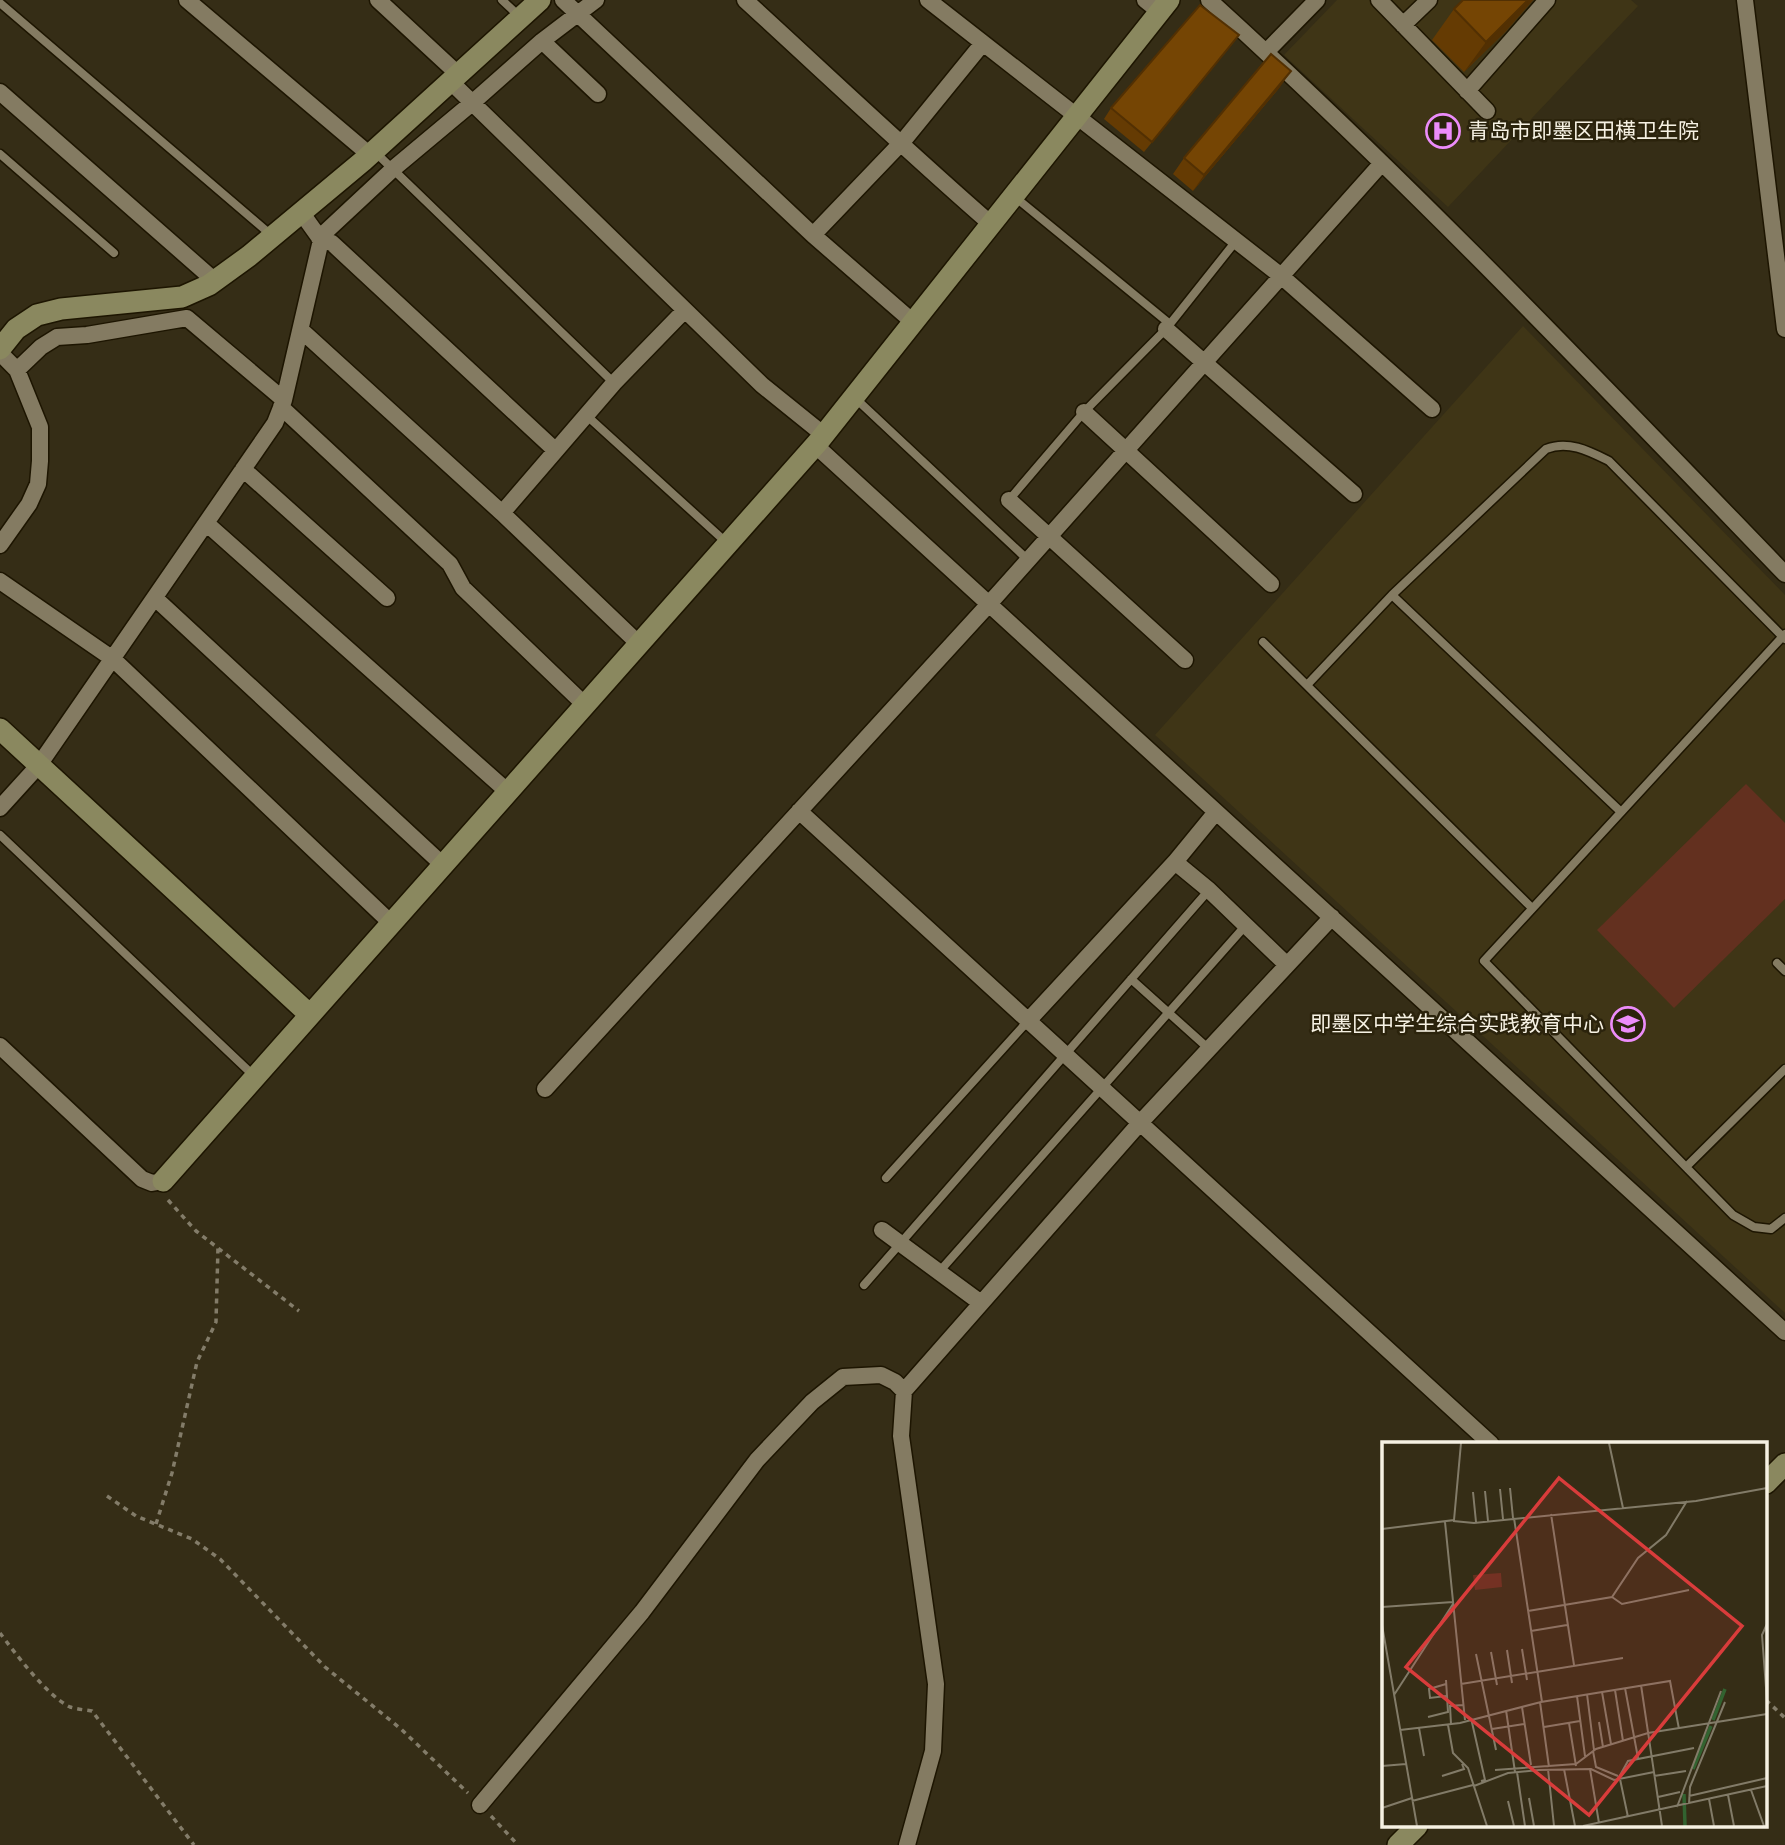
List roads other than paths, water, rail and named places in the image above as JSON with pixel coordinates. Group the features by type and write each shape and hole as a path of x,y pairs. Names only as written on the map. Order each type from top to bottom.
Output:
{"street":[{"path":"187,0 381,159"},
{"path":"378,0 462,90 989,604 1785,1332"},
{"path":"0,808 39,765 275,423 283,404 301,330 313,229 381,159 462,90 540,0"},
{"path":"0,545 29,504 38,485 40,461 40,427 17,370 0,351 16,329 37,315 61,309 182,297 215,281 272,236 313,229 381,159 462,90 542,41 569,7 596,0"},
{"path":"745,0 900,145 991,224"},
{"path":"928,0 1280,275 1432,409"},
{"path":"1209,0 1382,163 1527,307 1785,574"},
{"path":"1266,52 1317,0"},
{"path":"1379,0 1487,111"},
{"path":"1403,25 1429,0"},
{"path":"1467,91 1547,0"},
{"path":"1745,0 1785,329"},
{"path":"0,1046 142,1179 152,1183 163,1181 819,440 1077,116 1158,4"},
{"path":"569,7 813,235 914,322"},
{"path":"542,41 598,94"},
{"path":"813,235 900,145 983,43"},
{"path":"0,92 215,281"},
{"path":"545,1089 989,604 1382,163"},
{"path":"313,229 332,243 555,450"},
{"path":"502,513 614,383 685,310"},
{"path":"17,370 41,347 57,337 87,335 187,318 283,404 450,564 463,588 585,705"},
{"path":"1168,327 1203,362 1354,494"},
{"path":"301,330 502,513 639,644"},
{"path":"1084,412 1271,584"},
{"path":"243,469 387,598"},
{"path":"1009,500 1185,660"},
{"path":"206,523 508,792"},
{"path":"0,581 113,659 391,923"},
{"path":"155,598 443,865"},
{"path":"0,729 310,1015"},
{"path":"799,811 1489,1442"},
{"path":"1027,1022 1175,862 1216,812"},
{"path":"1175,862 1209,890 1287,965"},
{"path":"907,1845 933,1751 936,1684 901,1436 904,1391 1139,1124 1332,917"},
{"path":"882,1230 981,1303"},
{"path":"480,1805 642,1612 757,1460 812,1402 843,1377 881,1375 895,1382 904,1391"},
{"path":"1768,1481 1785,1464"},
{"path":"1398,1845 1416,1828"}],"lane":[{"path":"502,0 522,18"},
{"path":"0,4 272,236"},
{"path":"0,154 114,253"},
{"path":"381,159 614,383"},
{"path":"1013,196 1168,327"},
{"path":"1009,500 1084,412 1168,327 1236,241"},
{"path":"854,397 1028,560"},
{"path":"586,415 728,544"},
{"path":"1307,685 1392,595 1546,449 1557,445 1584,449 1609,461 1784,636 1484,961 1733,1215 1754,1227 1771,1228 1785,1218"},
{"path":"1392,595 1621,812"},
{"path":"1263,642 1532,908"},
{"path":"0,835 255,1077"},
{"path":"864,1285 1209,890"},
{"path":"939,1272 1246,925"},
{"path":"1777,963 1785,971"},
{"path":"1131,979 1209,1049"},
{"path":"886,1178 1027,1022"},
{"path":"1686,1167 1785,1069"}],"place":[{"name":"青岛市即墨区田横卫生院","path":"1443,131"},
{"name":"即墨区中学生综合实践教育中心","path":"1628,1024"}]}
